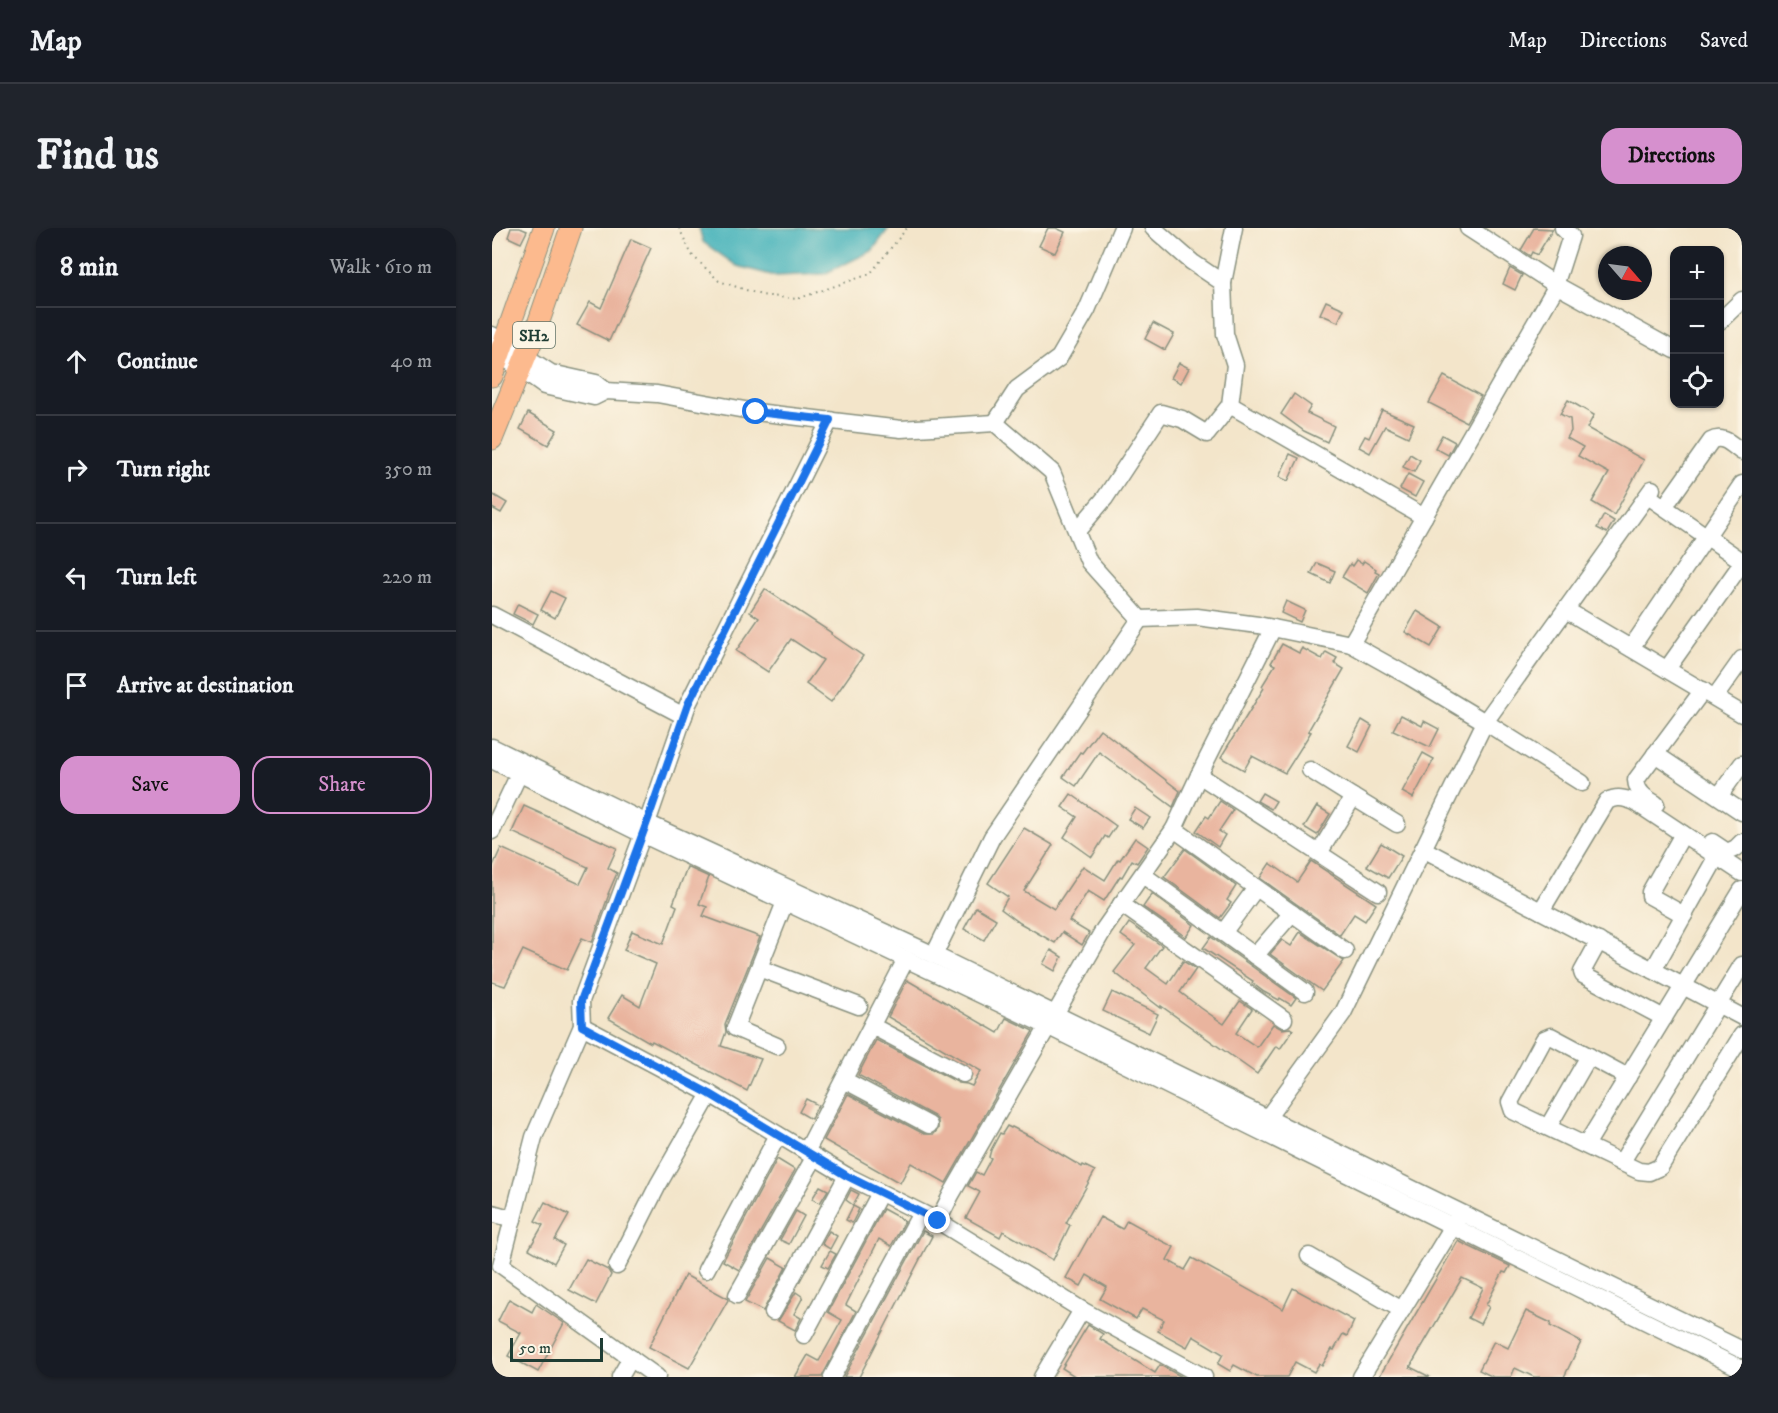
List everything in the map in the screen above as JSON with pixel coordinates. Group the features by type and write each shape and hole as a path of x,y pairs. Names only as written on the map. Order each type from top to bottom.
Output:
{"main road":[{"name":"SH2","path":"492,376 497,346 544,228"},
{"name":"SH2","path":"492,439 571,228"}],"street":[{"path":"995,423 1017,389 1059,358 1087,310 1122,228"},
{"path":"1153,228 1192,262 1223,283"},
{"path":"1077,531 1105,498 1161,413 1182,419 1207,434 1230,405 1235,365 1225,334 1223,283 1234,228"},
{"path":"1468,228 1556,285 1670,348"},
{"path":"1352,644 1553,292 1571,236 1563,228"},
{"path":"1724,316 1742,300"},
{"path":"497,346 522,364 551,374 596,383 606,391 657,394 756,412 901,429 995,423 1052,472 1089,562 1140,619"},
{"path":"1230,405 1424,517"},
{"path":"657,1377 501,1265 534,1137 582,1026 581,1001 688,704 830,420"},
{"path":"1670,499 1711,441 1723,438 1742,452"},
{"path":"1631,648 1742,484"},
{"path":"1268,1117 1343,1013 1485,722 1650,492 1742,562 1666,669"},
{"path":"1566,610 1742,714"},
{"path":"492,615 684,716"},
{"path":"1140,619 1197,616 1352,644 1485,722 1582,783"},
{"path":"934,955 992,837 1140,619"},
{"path":"938,1221 1104,929 1174,829 1273,628"},
{"path":"1742,659 1655,754 1636,780 1636,787 1642,795 1727,852 1742,842"},
{"path":"492,747 785,902 906,959 1268,1117 1742,1369"},
{"path":"1655,754 1742,812"},
{"path":"492,760 519,774 934,955 1052,1021 1458,1219 1742,1350"},
{"path":"1719,796 1742,764"},
{"path":"1310,770 1398,824"},
{"path":"492,831 519,774"},
{"path":"1199,775 1378,892"},
{"path":"1541,911 1607,801 1614,797 1635,802 1742,873"},
{"path":"1318,853 1353,798"},
{"path":"1174,829 1345,951"},
{"path":"1683,834 1650,892 1650,896 1684,915"},
{"path":"1423,849 1742,1017"},
{"path":"1653,970 1717,856"},
{"path":"1143,875 1305,992"},
{"path":"1223,933 1256,888"},
{"path":"1586,1145 1742,890"},
{"path":"777,1046 735,1028 785,902"},
{"path":"1121,904 1284,1019"},
{"path":"1256,956 1292,913"},
{"path":"1599,941 1582,972 1584,975 1664,1018"},
{"path":"737,1295 810,1155 844,1080 906,959"},
{"path":"1622,1163 1742,965"},
{"path":"759,968 859,1006"},
{"path":"582,1026 710,1094 847,1176 938,1221 1082,1310 1204,1377"},
{"path":"872,1026 963,1074"},
{"path":"1628,1077 1551,1036 1544,1040 1510,1102 1514,1110 1639,1171 1649,1172 1660,1167 1742,1035"},
{"path":"1548,1127 1589,1056"},
{"path":"844,1080 929,1125"},
{"path":"617,1266 658,1185 710,1094"},
{"path":"706,1270 778,1136"},
{"path":"772,1312 847,1176"},
{"path":"804,1335 880,1193"},
{"path":"492,1213 513,1219"},
{"path":"832,1377 921,1213"},
{"path":"1361,1377 1458,1219"},
{"path":"1309,1256 1402,1310"},
{"path":"1046,1376 1082,1310"},
{"path":"620,1377 631,1358"}],"path":[{"path":"679,228 692,255 719,281 761,295 797,299 870,274 907,228"}],"water":[{"path":"699,228 889,228 872,251 824,274 775,276 737,266 703,242"}],"building":[{"path":"511,228 527,231 521,243 508,237"},
{"path":"1048,228 1056,228 1065,232 1055,253 1039,246"},
{"path":"1534,228 1553,229 1537,255 1532,252 1530,256 1521,250"},
{"path":"631,239 651,248 609,341 577,325 590,302 601,308"},
{"path":"1510,268 1522,275 1515,290 1503,284"},
{"path":"1326,301 1344,309 1338,322 1320,314"},
{"path":"1153,323 1174,334 1165,350 1145,339"},
{"path":"1179,363 1189,368 1181,383 1171,378"},
{"path":"1444,376 1481,396 1466,422 1429,403"},
{"path":"1294,394 1311,406 1307,413 1334,426 1327,442 1304,431 1281,414"},
{"path":"1568,400 1594,415 1587,428 1644,460 1614,515 1592,502 1609,473 1578,456 1583,447 1567,438 1571,431 1570,419 1560,414"},
{"path":"1382,410 1414,424 1408,437 1385,426 1370,453 1359,447 1365,436 1369,438"},
{"path":"528,413 557,430 548,445 520,429"},
{"path":"1442,435 1455,442 1448,455 1435,448"},
{"path":"1290,454 1299,458 1288,481 1279,477"},
{"path":"1410,454 1420,460 1414,472 1403,467"},
{"path":"1408,474 1423,482 1415,497 1400,489"},
{"path":"492,494 507,503 501,513 492,508"},
{"path":"1604,515 1614,521 1607,533 1597,528"},
{"path":"1356,560 1362,564 1364,561 1379,573 1368,593 1342,577 1350,564 1352,566"},
{"path":"1317,563 1335,571 1330,583 1311,574"},
{"path":"765,589 863,656 831,702 806,684 823,660 791,639 768,672 736,651 759,618 750,612"},
{"path":"551,591 565,598 555,618 541,610"},
{"path":"1286,601 1305,610 1300,622 1281,613"},
{"path":"518,604 538,614 533,624 513,614"},
{"path":"1417,611 1443,627 1431,647 1405,632"},
{"path":"1282,644 1299,653 1302,648 1322,659 1326,652 1337,658 1334,663 1344,669 1308,731 1311,732 1285,773 1252,756 1244,770 1221,757 1264,688 1262,686 1275,665 1271,663"},
{"path":"1401,715 1422,726 1424,721 1439,729 1430,747 1393,730"},
{"path":"1362,720 1372,726 1359,752 1348,746"},
{"path":"1100,729 1180,791 1173,807 1099,752 1076,786 1063,777"},
{"path":"1423,753 1434,759 1413,798 1402,792"},
{"path":"1262,793 1276,801 1271,809 1257,801"},
{"path":"1071,794 1116,826 1108,838 1105,836 1092,857 1064,837 1077,817 1062,807"},
{"path":"1220,801 1233,810 1219,831 1225,835 1218,847 1196,831 1206,816 1209,818"},
{"path":"524,806 617,848 608,868 617,873 592,942 582,938 567,970 523,950 505,986 492,982 492,868 501,848 580,884 588,867 512,832"},
{"path":"1317,806 1330,814 1317,835 1304,827"},
{"path":"1135,808 1150,818 1143,828 1128,819"},
{"path":"1024,828 1053,845 1024,891 1054,909 1083,866 1105,880 1135,838 1148,847 1137,863 1132,860 1104,901 1088,891 1069,921 1089,933 1082,945 1062,932 1055,943 1020,923 1001,909 1008,897 988,883"},
{"path":"1381,843 1402,856 1388,878 1367,866"},
{"path":"1185,849 1236,886 1227,900 1231,903 1220,918 1164,877"},
{"path":"1311,861 1376,904 1365,921 1354,914 1340,935 1260,878 1270,863 1297,882"},
{"path":"687,867 709,877 699,904 707,907 703,916 760,937 725,1024 726,1032 721,1046 761,1059 747,1091 652,1041 651,1043 608,1018 622,995 640,1006 656,964 624,950 632,931 663,944 677,906 673,904"},
{"path":"1152,894 1194,925 1186,937 1143,907"},
{"path":"976,907 996,919 984,940 964,929"},
{"path":"1129,923 1162,946 1146,968 1168,984 1183,961 1196,969 1180,992 1201,1008 1224,1024 1240,1001 1252,1009 1236,1033 1257,1047 1273,1024 1282,1029 1293,1030 1280,1049 1276,1046 1257,1074 1161,1006 1161,1008 1114,972 1135,945 1121,935"},
{"path":"1300,932 1344,961 1322,991 1270,954 1282,940 1291,946"},
{"path":"1211,937 1296,998 1291,1005 1264,992 1252,983 1253,981 1203,948"},
{"path":"1051,950 1062,957 1055,971 1043,964"},
{"path":"907,980 998,1033 1006,1018 1033,1031 946,1183 911,1163 900,1183 824,1140 848,1094 924,1134 934,1134 938,1129 938,1120 934,1116 858,1075 876,1040 959,1083 972,1086 981,1071 888,1017"},
{"path":"1112,992 1158,1014 1149,1033 1103,1011"},
{"path":"806,1099 818,1105 811,1119 799,1112"},
{"path":"1007,1126 1033,1138 1082,1167 1083,1165 1095,1171 1066,1223 1070,1225 1053,1260 1003,1231 1000,1237 966,1218 980,1192 968,1186 976,1172 982,1175 991,1158 989,1157 991,1150 1000,1133 1002,1134"},
{"path":"777,1159 795,1170 739,1270 723,1261"},
{"path":"820,1186 828,1190 820,1203 812,1199"},
{"path":"851,1190 859,1194 853,1205 846,1200"},
{"path":"545,1202 569,1215 555,1240 564,1245 554,1263 529,1249 543,1225 535,1221"},
{"path":"853,1206 859,1209 852,1223 846,1220"},
{"path":"883,1209 905,1221 891,1246 879,1239 846,1305 856,1311 822,1377 795,1377 808,1355 819,1361 842,1320 828,1312"},
{"path":"796,1211 804,1216 789,1244 780,1240"},
{"path":"1100,1217 1122,1229 1127,1220 1145,1230 1144,1232 1174,1247 1167,1260 1185,1270 1192,1258 1283,1309 1293,1288 1354,1321 1347,1336 1343,1334 1322,1366 1319,1364 1314,1372 1295,1362 1287,1377 1257,1377 1234,1365 1230,1371 1218,1364 1223,1354 1193,1336 1187,1347 1158,1331 1164,1320 1142,1309 1136,1319 1100,1299 1107,1287 1087,1275 1081,1286 1066,1278"},
{"path":"829,1231 837,1236 830,1249 822,1244"},
{"path":"923,1231 932,1236 859,1377 844,1377"},
{"path":"1458,1241 1510,1266 1506,1273 1503,1272 1486,1305 1489,1307 1480,1324 1468,1318 1483,1288 1462,1278 1410,1367 1430,1377 1379,1377"},
{"path":"830,1251 836,1254 828,1268 822,1265"},
{"path":"770,1258 786,1267 763,1311 745,1302"},
{"path":"586,1259 608,1270 611,1275 596,1304 569,1290"},
{"path":"685,1275 728,1300 689,1368 649,1347"},
{"path":"796,1292 803,1297 794,1314 801,1318 795,1330 778,1321"},
{"path":"509,1299 532,1312 536,1304 564,1323 538,1372 508,1356 521,1333 498,1321"},
{"path":"1526,1311 1551,1323 1550,1326 1581,1342 1564,1377 1534,1377 1515,1368 1511,1377 1493,1377 1479,1370 1494,1341 1508,1348"},
{"path":"1088,1325 1103,1334 1100,1339 1155,1373 1160,1365 1182,1377 1076,1377 1062,1368"}],"route":[{"path":"756,412 830,420 688,704 581,1001 582,1026 684,1079 847,1176 938,1221"}]}
